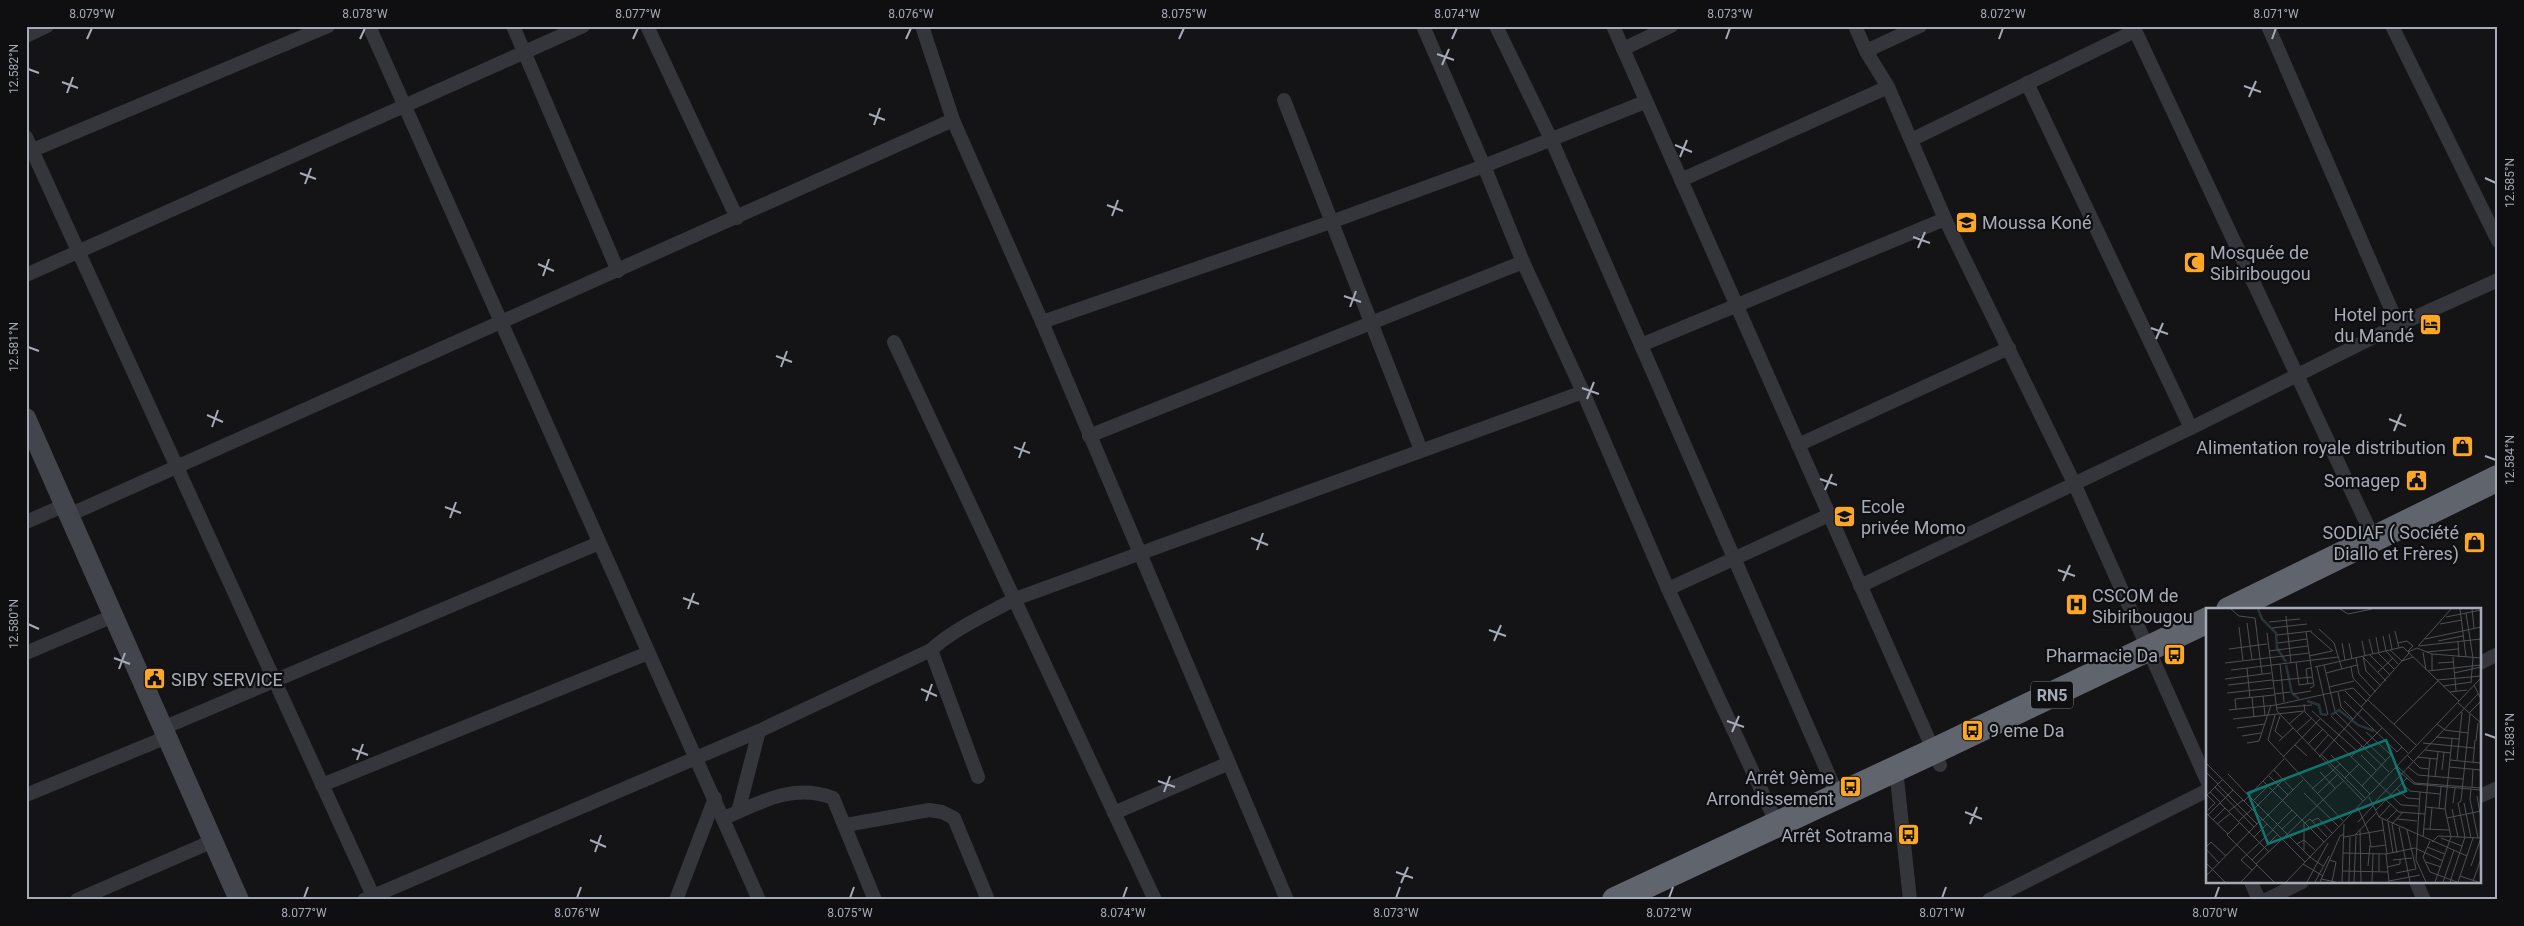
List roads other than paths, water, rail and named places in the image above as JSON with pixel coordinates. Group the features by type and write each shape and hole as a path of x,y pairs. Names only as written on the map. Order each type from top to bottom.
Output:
{"highway":[{"path":"2233,608 2498,478"},
{"path":"2271,608 2498,496"},
{"name":"RN5","path":"1655,900 1897,777 2153,656 2206,621"},
{"name":"RN5","path":"2153,656 2206,640"},
{"name":"RN5","path":"1615,900 1838,796 1897,777"}],"street":[{"path":"26,36 47,26"},
{"path":"32,150 328,26"},
{"path":"369,26 760,900"},
{"path":"513,26 618,271"},
{"path":"26,275 583,26"},
{"path":"647,26 737,218"},
{"path":"922,26 953,120 1042,322 1287,900"},
{"path":"1423,26 1484,166 1523,262 1583,392 1668,589 1777,824"},
{"path":"1496,26 1551,139 1838,796"},
{"path":"1613,26 1937,758"},
{"path":"1622,48 1671,26"},
{"path":"1855,26 1866,51 1888,87 1945,219 2074,483 2153,656 2206,779"},
{"path":"1866,51 1920,26"},
{"path":"2268,26 2398,325"},
{"path":"2392,26 2498,241"},
{"path":"1911,140 2134,29 2374,539"},
{"path":"2027,83 2191,428"},
{"path":"1681,180 1888,87"},
{"path":"1284,100 1421,450"},
{"path":"1042,322 1331,222 1484,166 1645,102"},
{"path":"26,522 67,510 177,467 953,120"},
{"path":"26,136 322,785 370,898 759,731 931,650 943,639 1015,600 1583,392"},
{"path":"1641,345 1945,219"},
{"path":"1089,436 1523,262"},
{"path":"1860,586 2297,377 2398,325 2498,280"},
{"path":"894,342 1155,900"},
{"path":"1798,445 2009,348"},
{"path":"26,418 239,900"},
{"path":"1668,589 1829,515"},
{"path":"26,795 275,681 599,543"},
{"path":"26,653 114,616"},
{"path":"931,650 978,777"},
{"path":"322,785 648,653"},
{"path":"2482,662 2498,654"},
{"path":"738,812 759,731"},
{"path":"1114,812 1229,763"},
{"path":"1897,777 1910,900"},
{"path":"2482,795 2498,788"},
{"path":"724,818 776,795 816,791 834,798 875,900"},
{"path":"1989,900 2206,791"},
{"path":"676,900 715,798"},
{"path":"846,825 929,810 942,812 954,818 988,900"},
{"path":"77,900 213,841"},
{"path":"2253,884 2259,900"},
{"path":"2266,900 2298,884"},
{"path":"2417,884 2424,900"}],"place":[{"name":"Moussa Koné","path":"1966,222"},
{"name":"Mosquée de Sibiribougou","path":"2194,262"},
{"name":"Hotel port du Mandé","path":"2430,324"},
{"name":"Alimentation royale distribution","path":"2462,447"},
{"name":"Somagep","path":"2416,480"},
{"name":"Ecole privée Momo","path":"1845,516"},
{"name":"SODIAF ( Société Diallo et Frères)","path":"2475,542"},
{"name":"CSCOM de Sibiribougou","path":"2076,605"},
{"name":"Pharmacie Da","path":"2174,655"},
{"name":"SIBY SERVICE","path":"155,679"},
{"name":"9 eme Da","path":"1973,730"},
{"name":"Arrêt 9ème Arrondissement","path":"1850,787"},
{"name":"Arrêt Sotrama","path":"1909,835"}]}
